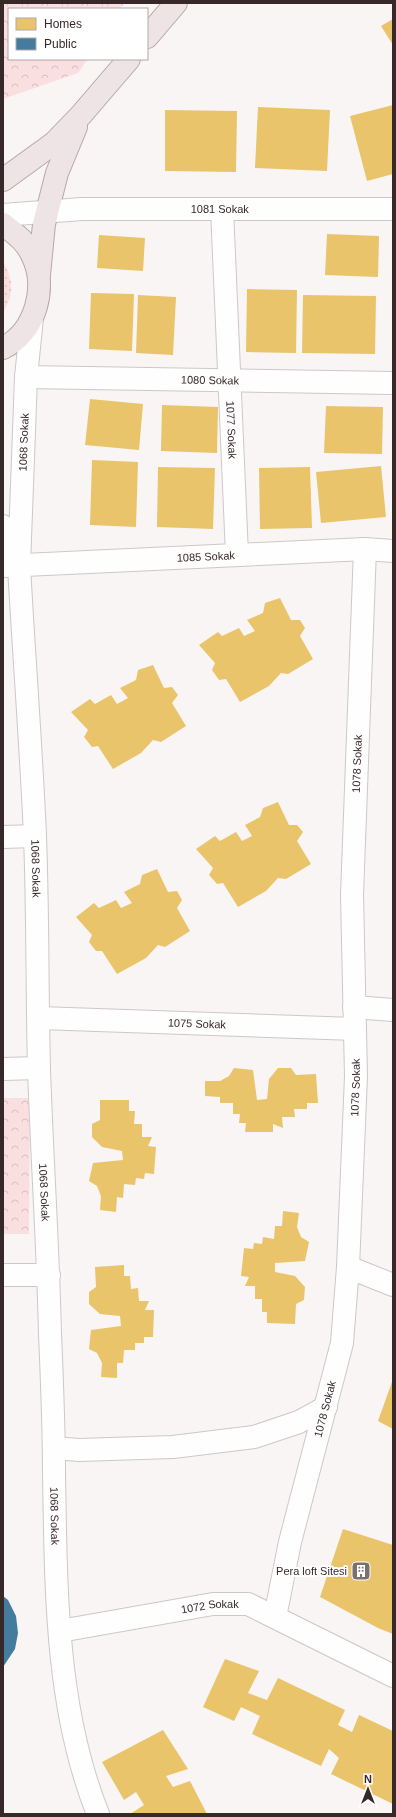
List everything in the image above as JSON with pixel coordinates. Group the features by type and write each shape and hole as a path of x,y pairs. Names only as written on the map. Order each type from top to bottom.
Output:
{"main road":[{"path":"148,37 176,3"},
{"path":"3,180 54,143 81,115 128,60"},
{"path":"3,348 21,334 32,318 39,297 39,275 44,224 57,172 81,115"},
{"path":"3,224 20,237 32,255 39,275"}],"street":[{"name":"1081 Sokak","path":"3,215 82,209 393,209"},
{"name":"1077 Sokak","path":"222,209 237,555"},
{"name":"1068 Sokak","path":"11,566 32,318"},
{"name":"1080 Sokak","path":"26,377 393,382"},
{"name":"1068 Sokak","path":"3,526 11,566 35,836 39,1068 49,1275 55,1548 60,1631 65,1685 75,1736 88,1788 98,1814"},
{"name":"1085 Sokak","path":"11,566 365,549 393,551"},
{"name":"1078 Sokak","path":"275,1617 290,1542 342,1343 348,1267 356,1076 352,895 365,549"},
{"path":"3,837 35,836"},
{"path":"354,1007 393,1010"},
{"name":"1075 Sokak","path":"38,1018 355,1029"},
{"path":"3,1069 39,1068"},
{"path":"348,1267 393,1285"},
{"path":"3,1275 49,1275"},
{"path":"54,1448 79,1450 173,1447 254,1437 299,1422 326,1407"},
{"name":"1072 Sokak","path":"60,1631 213,1604 248,1604 393,1676"}],"green space":[{"path":"3,3 124,3 121,8 8,8 8,60 87,60 78,73 3,99"},
{"path":"3,261 11,281 11,293 3,313"},
{"path":"3,1098 30,1098 29,1234 3,1234"}],"building: Homes":[{"path":"393,19 393,45 381,26"},
{"path":"393,105 393,174 367,181 350,116"},
{"path":"258,107 330,110 327,171 255,168"},
{"path":"165,110 237,111 236,172 165,171"},
{"path":"327,234 379,236 378,277 325,275"},
{"path":"99,235 145,238 143,271 97,268"},
{"path":"247,289 297,290 296,353 246,352"},
{"path":"91,293 134,294 132,351 89,349"},
{"path":"138,295 176,297 173,355 136,353"},
{"path":"303,295 376,296 375,354 302,353"},
{"path":"90,399 143,404 139,450 85,445"},
{"path":"162,405 218,407 217,453 161,451"},
{"path":"326,406 383,407 382,454 324,453"},
{"path":"92,460 138,462 136,527 90,525"},
{"path":"381,466 386,517 321,523 316,472"},
{"path":"158,467 215,468 213,529 157,527"},
{"path":"310,467 312,528 260,529 259,468"},
{"path":"280,598 291,620 300,620 305,628 300,636 313,659 288,674 281,673 269,686 240,702 226,679 219,680 212,670 215,663 199,645 218,632 222,636 239,628 244,636 255,631 247,620 263,613 265,603"},
{"path":"153,665 164,688 172,687 178,695 172,703 186,726 161,742 153,740 141,753 113,769 98,746 92,747 84,737 88,730 71,712 90,699 95,704 111,695 117,704 128,698 120,688 136,680 138,670"},
{"path":"278,802 289,825 297,825 303,832 297,841 311,864 286,879 278,878 266,891 238,907 223,883 217,884 209,875 213,868 196,849 215,836 220,841 236,832 242,841 252,836 245,825 260,817 263,808"},
{"path":"157,869 168,892 177,891 182,900 177,908 190,931 165,947 158,945 146,958 117,974 102,951 96,951 89,942 92,935 76,917 94,903 99,908 116,900 121,908 132,903 124,892 140,884 142,875"},
{"path":"234,1068 253,1070 257,1100 267,1099 269,1079 278,1068 291,1068 296,1075 316,1074 318,1103 307,1103 307,1109 294,1109 295,1117 282,1117 283,1128 273,1124 273,1132 245,1132 246,1123 239,1123 240,1114 233,1114 233,1103 220,1103 220,1097 205,1096 205,1081 220,1081 229,1076"},
{"path":"100,1100 129,1100 129,1111 135,1111 134,1124 142,1124 142,1137 152,1137 148,1146 156,1147 154,1174 145,1173 144,1179 136,1178 135,1185 124,1184 123,1198 117,1197 116,1212 100,1210 101,1196 97,1186 89,1181 93,1163 123,1160 122,1151 102,1147 92,1137 92,1124 100,1120"},
{"path":"283,1211 299,1213 297,1227 301,1237 309,1242 305,1261 275,1263 275,1272 295,1276 305,1287 304,1300 296,1304 295,1324 267,1323 267,1312 262,1312 262,1299 255,1299 255,1286 245,1286 249,1277 241,1276 244,1248 253,1249 254,1243 262,1244 263,1237 274,1239 275,1226 282,1226"},
{"path":"124,1265 124,1276 130,1276 131,1289 138,1288 139,1301 149,1301 145,1310 154,1310 153,1337 144,1337 144,1343 135,1343 135,1350 124,1350 123,1363 117,1363 117,1378 101,1377 102,1363 97,1353 89,1349 91,1330 121,1326 120,1316 100,1314 89,1304 89,1292 96,1287 95,1267"},
{"path":"393,1379 393,1429 378,1421"},
{"name":"Pera loft Sitesi","path":"343,1529 393,1545 393,1634 378,1628 320,1597"},
{"path":"225,1659 259,1671 248,1693 267,1700 278,1678 345,1710 338,1725 352,1732 359,1715 393,1731 393,1804 331,1774 339,1758 329,1749 321,1766 252,1734 260,1716 241,1707 234,1721 203,1707"},
{"path":"163,1730 188,1769 166,1776 173,1787 190,1781 207,1814 130,1814 144,1805 136,1792 124,1800 102,1762"}],"building: Public":[{"path":"3,1596 8,1600 16,1616 18,1633 15,1649 3,1667"}],"place":[{"name":"Pera loft Sitesi","path":"361,1571"}]}
